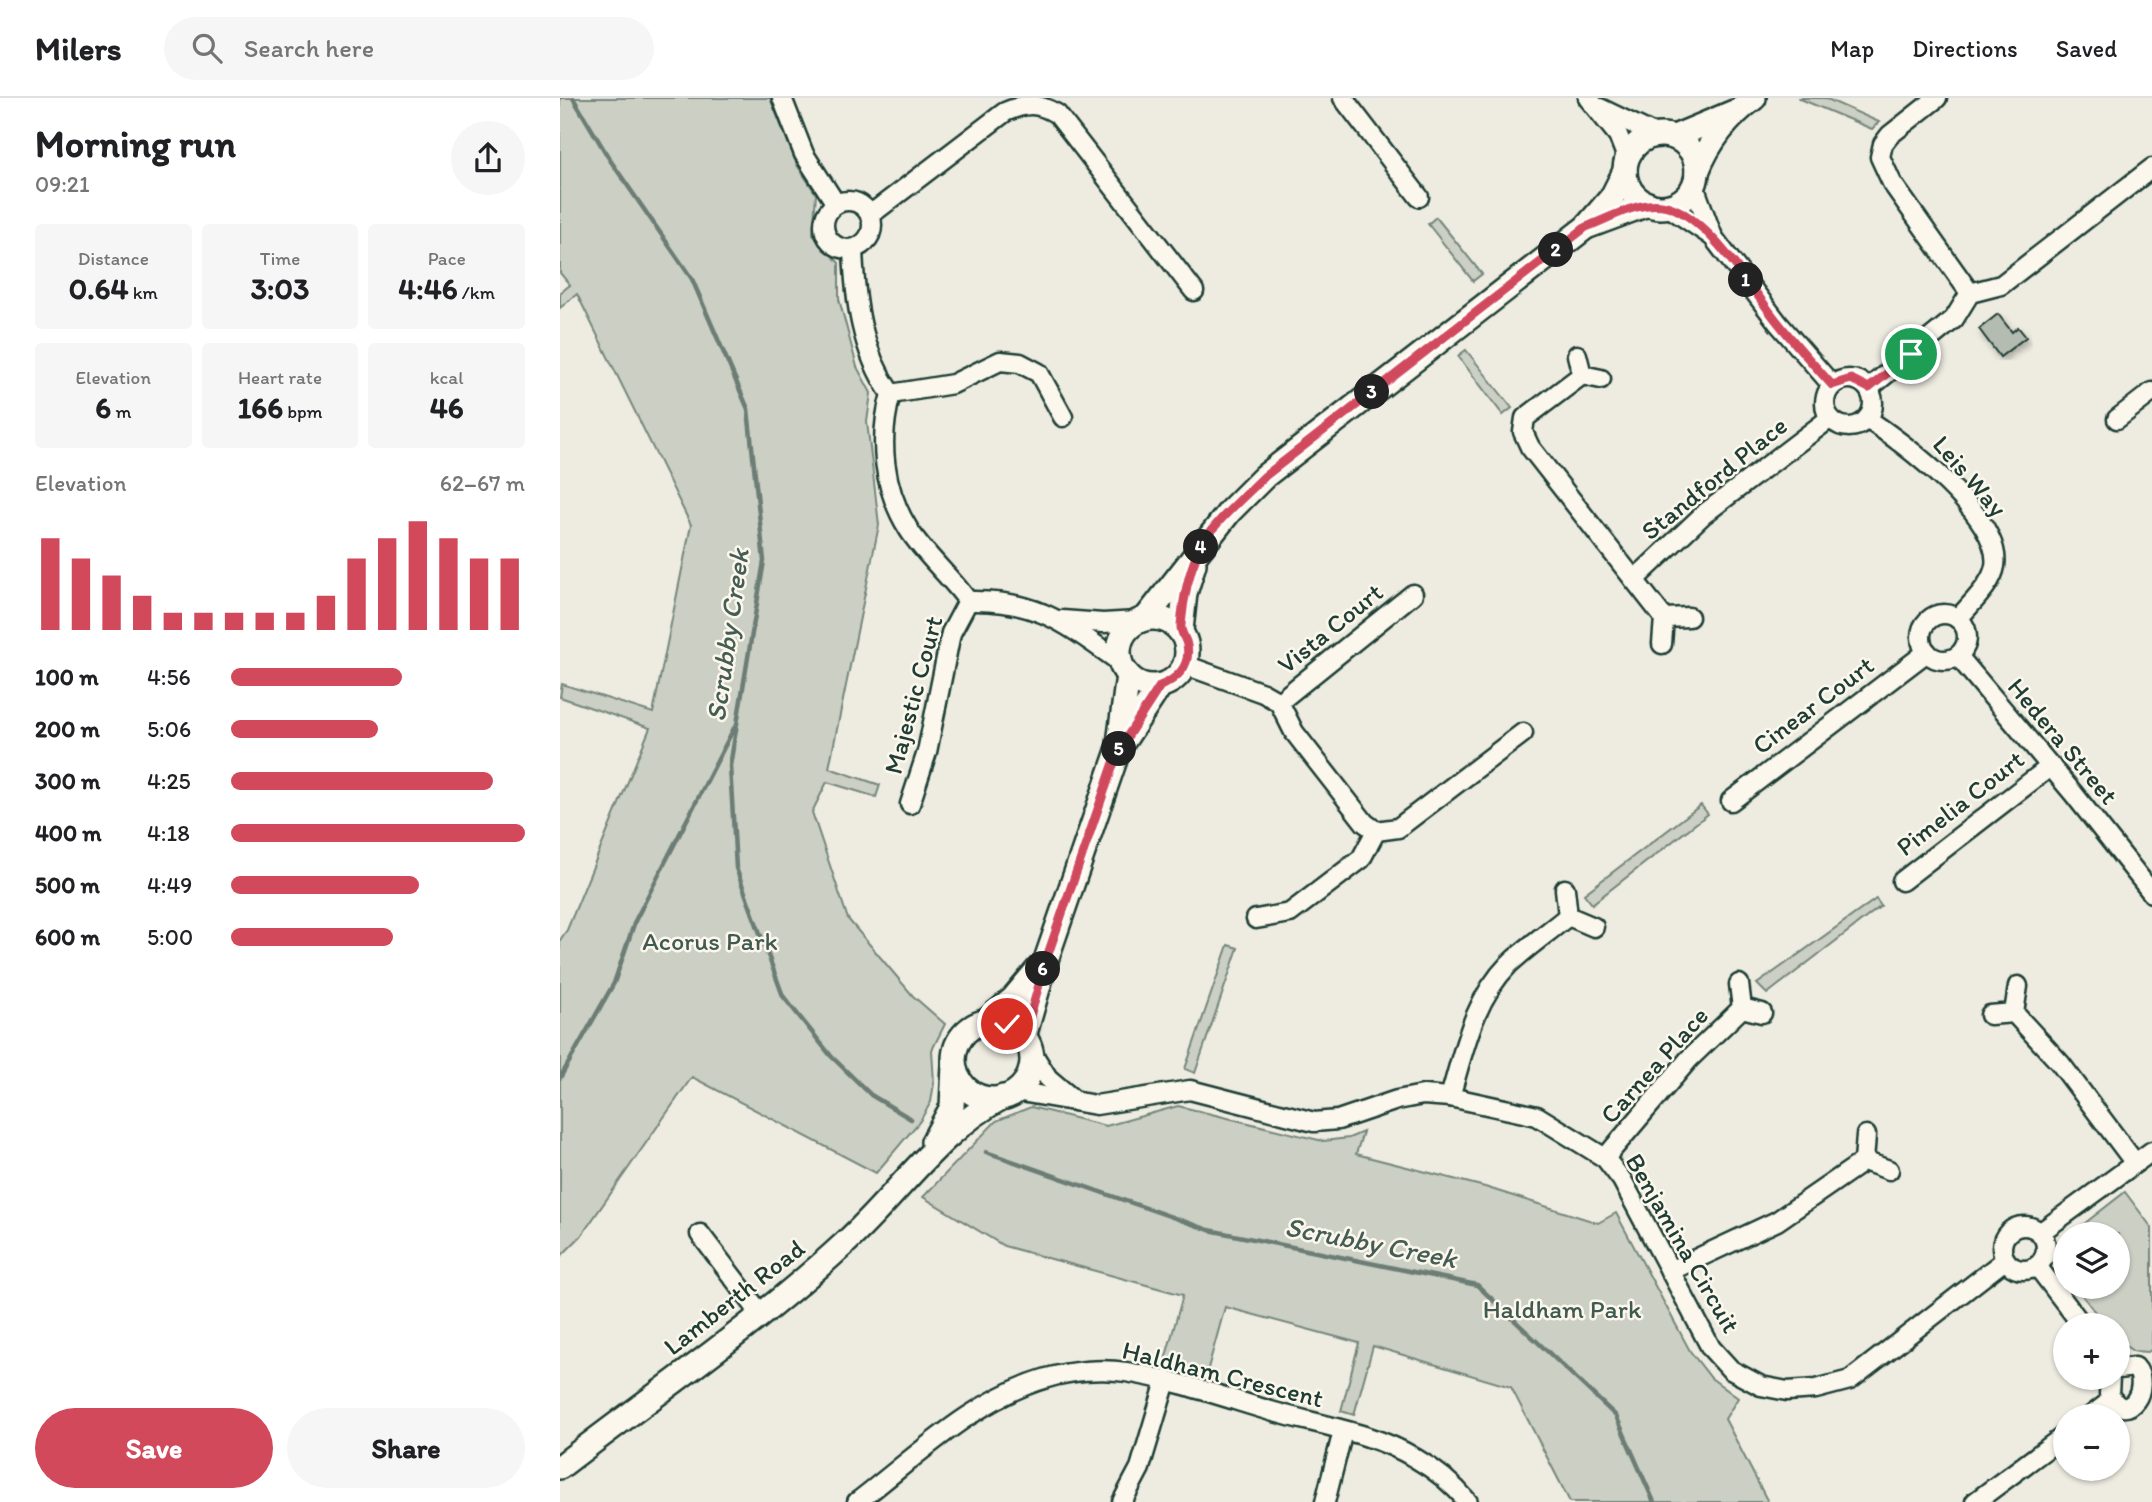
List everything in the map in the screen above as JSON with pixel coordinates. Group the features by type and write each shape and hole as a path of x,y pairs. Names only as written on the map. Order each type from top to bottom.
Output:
{"street":[{"path":"782,98 804,154 836,204"},
{"path":"1343,98 1419,197"},
{"path":"1937,98 1890,135 1880,157 1892,183 1970,293"},
{"path":"1593,102 1691,151 1695,179 1713,237 1778,323 1832,385"},
{"path":"1593,102 1618,135 1631,191 1713,237"},
{"path":"870,215 1006,112 1023,104 1040,104 1057,114 1194,290"},
{"name":"Lamberth Road","path":"1118,751 1124,668 1121,638 1142,619 1230,510 1265,476 1586,227 1612,197 1639,142 1665,136 1746,104"},
{"name":"Lamberth Road","path":"1586,227 1687,196 1708,145 1746,104"},
{"path":"1869,388 1954,319 1970,293 2001,285 2152,168"},
{"path":"852,201 865,208 870,215 869,236 853,249 838,247 826,237 826,215 836,204 852,201"},
{"path":"853,249 858,313 868,350 891,394 883,424 883,455 894,498 909,530 968,601 1001,600 1062,620 1103,623 1165,619 1181,630"},
{"path":"1577,355 1582,375 1601,379"},
{"path":"891,394 953,384 1000,361 1020,363 1039,373 1063,417"},
{"name":"Standford Place","path":"1582,375 1525,418 1523,432 1530,447 1664,618"},
{"path":"1851,379 1869,388 1873,404 1867,419 1848,428 1829,419 1824,401 1832,385 1851,379"},
{"path":"2117,419 2152,392"},
{"name":"Standford Place","path":"1633,580 1704,514 1829,419"},
{"name":"Leis Way","path":"1867,419 1905,443 1933,467 1994,543 1996,567 1985,586 1958,619"},
{"name":"Lamberth Road","path":"560,1467 761,1313 846,1243 927,1154 978,1110 1009,1094 1029,1073 1027,1044 1047,957 1118,751 1160,686 1170,682 1185,666 1188,647 1181,630 1185,593 1198,551"},
{"name":"Vista Court","path":"1279,702 1413,594"},
{"name":"Majestic Court","path":"910,804 927,752 951,633 968,601"},
{"path":"1944,614 1958,619 1967,637 1958,656 1938,659 1927,652 1923,631 1931,619 1944,614"},
{"path":"1662,644 1664,618 1689,617"},
{"path":"1062,620 1148,686 1160,686"},
{"name":"Cinear Court","path":"1731,801 1927,652"},
{"name":"Hedera Street","path":"1958,656 2051,766 2152,894"},
{"path":"1185,666 1264,693 1279,702 1294,732 1365,823 1376,831 1398,828 1523,733"},
{"name":"Pimelia Court","path":"1902,881 2051,766"},
{"path":"1256,919 1290,913 1361,859 1376,831"},
{"path":"1565,889 1568,916"},
{"path":"1568,916 1594,927"},
{"path":"1450,1097 1473,1018 1487,992 1509,964 1568,916"},
{"name":"Lamberth Road","path":"927,1154 951,1108 958,1041 975,1025 985,1022 1013,999 1047,957"},
{"name":"Carnea Place","path":"1739,984 1742,1008"},
{"path":"2014,1013 2018,986"},
{"name":"Carnea Place","path":"1742,1008 1762,1013"},
{"name":"Carnea Place","path":"1605,1158 1689,1059 1742,1008"},
{"path":"1990,1015 2014,1013"},
{"path":"2014,1013 2060,1063 2135,1163"},
{"path":"985,1022 1007,1024 1027,1044 1048,1078 1075,1101"},
{"path":"954,1063 962,1084 971,1092 981,1097 1009,1094"},
{"name":"Benjamina Circuit","path":"1009,1094 1096,1105 1190,1090 1314,1122 1338,1120 1397,1100 1423,1096 1450,1097 1537,1116 1605,1158 1622,1180 1711,1348 1731,1370 1761,1386 1787,1391 1815,1389 1850,1380 2005,1260"},
{"path":"1864,1161 1866,1135"},
{"path":"2041,1233 2152,1151"},
{"path":"1864,1161 1889,1170"},
{"path":"1670,1271 1777,1222 1864,1161"},
{"path":"2023,1225 2041,1233 2045,1239 2046,1254 2037,1266 2023,1270 2005,1260 2001,1247 2011,1230 2023,1225"},
{"path":"700,1234 761,1313"},
{"path":"2037,1266 2073,1313"},
{"path":"2109,1390 2112,1400 2124,1408 2138,1406 2150,1389 2149,1373 2136,1367 2130,1368"},
{"name":"Haldham Crescent","path":"857,1502 975,1411 1009,1391 1048,1378 1087,1371 1124,1372 1166,1381 1379,1441 1414,1457 1453,1484 1468,1502"},
{"path":"1122,1502 1140,1468 1166,1381"},
{"path":"2107,1404 2112,1400"},
{"path":"1325,1502 1343,1431"},
{"path":"1975,1502 2053,1444"}],"green space":[{"name":"Acorus Park","path":"560,98 770,98 797,165 816,194 813,235 839,263 839,299 857,367 871,393 867,422 879,525 829,768 880,785 876,797 827,782 812,812 848,919 913,996 945,1024 932,1050 934,1083 931,1102 920,1121 876,1173 692,1077 581,1236 560,1257 560,940 567,930 650,728 560,697 562,684 653,713 691,525 577,294 560,308 560,293 570,285 560,273"},
{"path":"1798,98 1825,98 1879,122 1872,129"},
{"path":"1436,217 1482,274 1473,281 1428,224"},
{"path":"1466,350 1512,408 1503,415 1458,356"},
{"path":"1701,805 1708,814 1592,904 1584,894"},
{"path":"1876,899 1881,906 1767,994 1757,984"},
{"path":"1228,945 1238,948 1195,1073 1185,1069"},
{"name":"Haldham Park","path":"1178,1106 1323,1141 1349,1138 1363,1132 1356,1154 1485,1187 1598,1223 1616,1213 1690,1351 1711,1378 1738,1398 1725,1419 1768,1502 1570,1502 1511,1387 1373,1346 1354,1415 1341,1411 1359,1343 1225,1307 1207,1372 1165,1360 1183,1295 1004,1246 923,1197 996,1121 1031,1107 1106,1126"},
{"path":"2125,1192 2152,1228 2152,1349 2148,1352 2130,1349 2130,1313 2096,1313 2085,1299 2130,1299 2130,1222 2086,1222"}],"building":[{"path":"1998,314 2012,332 2018,327 2026,337 2000,357 1979,329"}],"waterway":[{"name":"Scrubby Creek","path":"573,98 610,160 692,279 748,409 764,561 730,766 736,868 783,996 831,1056 871,1095 911,1119"},
{"path":"560,1078 614,983 635,921 734,728"},
{"name":"Scrubby Creek","path":"986,1152 1209,1230 1477,1285 1616,1416 1654,1502"}],"route":[{"path":"1007,1024 1024,1037 1047,957 1118,751 1160,686 1179,675 1185,666 1188,647 1181,630 1185,593 1198,551 1230,510 1265,476 1586,227 1647,204 1667,206 1686,218 1713,237 1778,323 1832,385 1851,379 1869,388 1911,354"}]}
